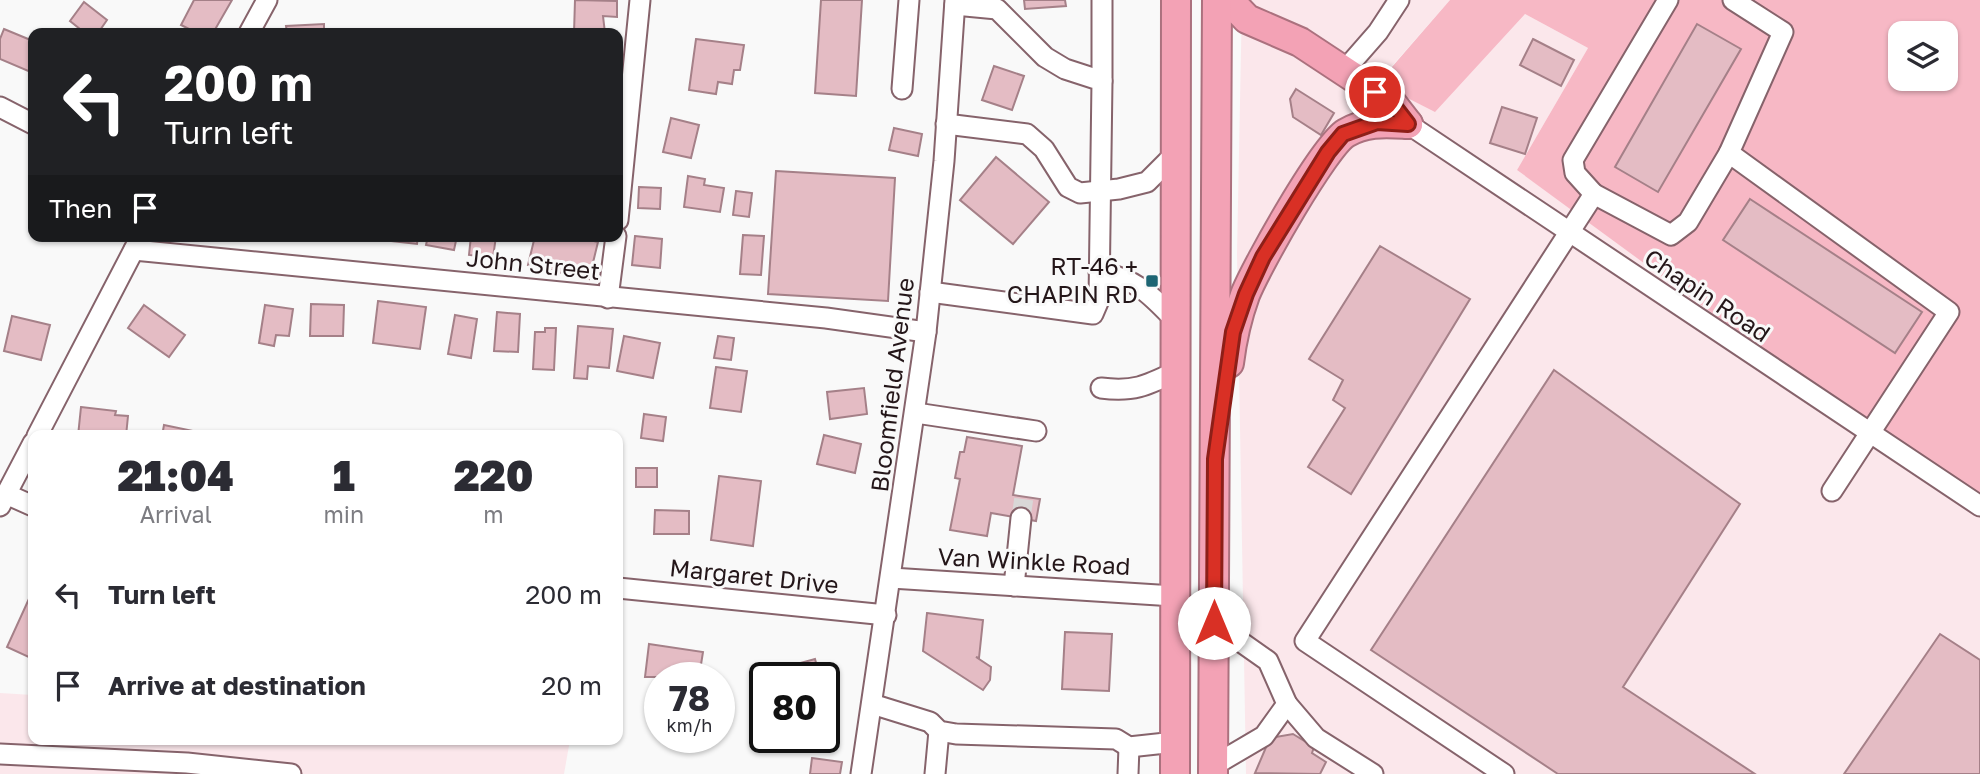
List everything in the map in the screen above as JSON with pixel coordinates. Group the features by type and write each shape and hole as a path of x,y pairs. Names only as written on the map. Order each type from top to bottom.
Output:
{"highway":[{"path":"1175,774 1176,0"},
{"path":"1213,770 1217,0"},
{"path":"1228,0 1247,19 1300,43 1391,102 1408,124"},
{"path":"1215,459 1233,332 1263,257 1328,152 1343,134 1377,122 1408,124"}],"street":[{"path":"252,28 267,0"},
{"path":"623,170 640,0"},
{"path":"902,89 909,0"},
{"path":"930,292 1093,314 1099,300 1102,0"},
{"path":"1343,72 1378,32 1399,0"},
{"path":"1668,0 1573,160 1575,173 1594,194 1671,235 1688,222 1728,153 1783,33 1733,0"},
{"path":"955,3 996,9 1045,57 1065,69 1102,81"},
{"name":"Bloomfield Avenue","path":"861,774 926,332 955,3"},
{"path":"0,107 28,121"},
{"path":"946,124 1027,134 1044,149 1068,187 1080,192 1119,189 1147,182 1175,154"},
{"name":"Chapin Road","path":"1408,124 1868,434 1980,506"},
{"path":"1728,153 1949,312 1832,491"},
{"path":"1504,774 1305,641 1567,231 1594,194"},
{"path":"608,298 615,242"},
{"path":"40,430 138,243"},
{"name":"John Street","path":"138,243 608,298 826,318 926,332"},
{"path":"1099,272 1124,276 1151,295 1174,319"},
{"path":"1101,388 1127,391 1141,388 1175,372"},
{"path":"916,413 1036,431"},
{"path":"28,452 3,500 28,505"},
{"path":"1014,586 1021,519"},
{"name":"Van Winkle Road","path":"891,578 1174,596"},
{"name":"Margaret Drive","path":"623,589 886,615"},
{"path":"1214,623 1268,661 1287,704 1315,738 1373,774"},
{"path":"872,704 930,722 939,731 1116,739 1129,747 1175,742"},
{"path":"1213,770 1264,736 1287,704"},
{"path":"935,774 939,731"},
{"path":"1128,774 1129,747"},
{"path":"0,754 112,759 291,774"},
{"path":"90,774 112,759"}],"shaded area":[{"path":"1242,0 1450,0 1378,82 1525,14 1588,48 1517,170 1980,503 1980,774 1246,774 1237,254"},
{"path":"1450,0 1980,0 1980,503 1881,437 1517,170 1588,48 1525,14 1435,112 1378,83"},
{"path":"0,693 28,695 28,745 569,745 564,774 0,774"}],"building":[{"path":"194,0 232,0 216,28 187,28 181,25"},
{"path":"575,0 617,1 617,17 603,16 604,28 574,28"},
{"path":"821,0 862,0 856,96 815,93"},
{"path":"1024,0 1065,0 1066,6 1025,9"},
{"path":"84,2 107,20 101,28 79,28 70,21"},
{"path":"324,24 324,28 286,28"},
{"path":"1697,24 1741,49 1658,192 1615,167"},
{"path":"4,29 28,39 28,71 0,59 0,39"},
{"path":"696,39 744,45 740,70 734,70 732,84 718,82 716,94 689,90"},
{"path":"1533,39 1574,60 1561,86 1520,65"},
{"path":"994,66 1024,76 1012,110 982,100"},
{"path":"1296,89 1334,113 1321,135 1293,117 1290,99"},
{"path":"1502,107 1537,118 1525,154 1490,143"},
{"path":"671,118 699,125 691,158 663,152"},
{"path":"894,128 922,134 918,156 889,150"},
{"path":"996,157 1049,202 1013,244 960,200"},
{"path":"776,171 895,178 888,301 768,294"},
{"path":"688,176 705,179 704,185 724,188 720,212 684,207"},
{"path":"639,187 661,188 660,209 638,208"},
{"path":"736,191 752,193 749,217 733,215"},
{"path":"1750,199 1922,312 1895,353 1723,240"},
{"path":"743,235 764,236 761,275 740,274"},
{"path":"635,236 662,239 660,268 632,265"},
{"path":"427,242 456,242 454,250 426,245"},
{"path":"470,242 495,242 493,258 469,255"},
{"path":"534,242 598,242 589,279 528,265"},
{"path":"1380,246 1470,299 1351,494 1308,467 1345,408 1333,400 1343,380 1309,359"},
{"path":"378,301 426,307 420,349 373,343"},
{"path":"311,304 344,305 343,336 310,336"},
{"path":"144,305 185,335 169,357 128,328"},
{"path":"265,305 293,309 289,336 276,335 274,346 259,343"},
{"path":"497,312 520,314 518,352 494,351"},
{"path":"455,315 477,319 471,358 448,354"},
{"path":"12,316 50,325 41,360 4,351"},
{"path":"578,326 613,329 609,368 588,366 587,379 574,378"},
{"path":"545,328 556,328 554,370 533,369 535,332 545,332"},
{"path":"624,336 660,343 653,378 617,371"},
{"path":"718,336 734,338 731,360 714,358"},
{"path":"716,367 747,371 741,412 710,408"},
{"path":"1554,370 1740,504 1623,687 1755,774 1558,774 1371,650"},
{"path":"864,388 867,414 830,419 827,392"},
{"path":"81,407 116,411 115,415 128,416 127,430 79,430"},
{"path":"644,414 666,417 663,441 641,438"},
{"path":"164,425 188,430 163,430"},
{"path":"824,435 861,444 855,473 817,464"},
{"path":"967,437 1022,446 1013,495 1040,499 1036,521 991,513 987,536 950,530 960,479 955,478 960,452 964,452"},
{"path":"636,468 657,468 657,487 636,487"},
{"path":"719,476 761,481 753,546 711,540"},
{"path":"655,510 689,511 689,534 654,534"},
{"path":"28,601 28,657 7,647"},
{"path":"927,613 983,620 979,658 976,657 991,667 990,680 983,690 923,651"},
{"path":"1065,632 1112,634 1109,691 1062,689"},
{"path":"1940,634 1980,660 1980,774 1844,774"},
{"path":"649,644 703,652 701,662 647,662"},
{"path":"1293,734 1314,747 1312,753 1326,762 1320,774 1255,773 1270,738"},
{"path":"812,758 842,762 840,774 810,774"}],"tunnel":[{"path":"1021,518 1024,497"}],"place":[{"name":"RT-46 + CHAPIN RD","path":"1152,281"}],"route":[{"path":"1214,623 1215,459 1233,332 1263,257 1328,152 1343,134 1358,126 1377,122 1408,124 1391,102 1375,92"}]}
